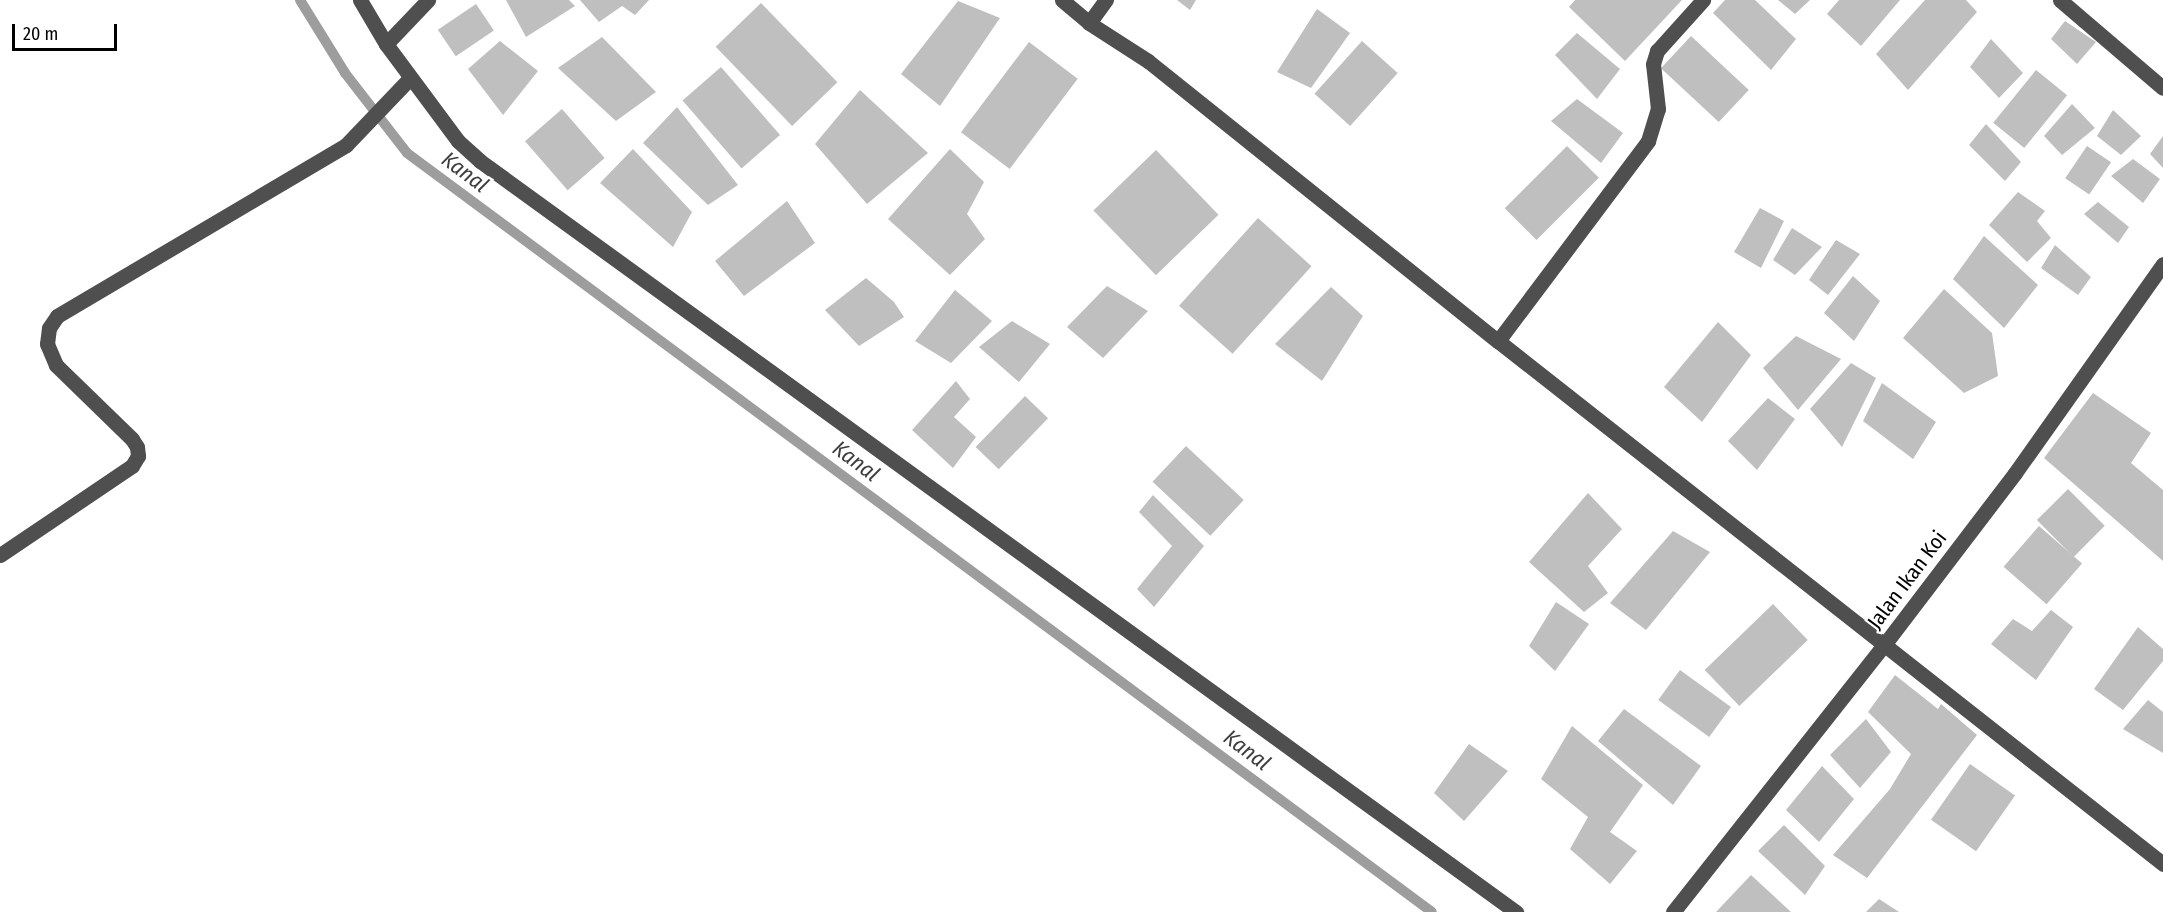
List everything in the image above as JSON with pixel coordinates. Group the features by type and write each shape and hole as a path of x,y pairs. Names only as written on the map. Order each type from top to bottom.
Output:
{"street":[{"path":"360,0 386,44 404,84 480,161 1516,912"},
{"path":"386,44 428,0"},
{"path":"1062,0 1089,23 1148,61 1498,341 2163,864"},
{"path":"1089,23 1106,0"},
{"path":"1498,341 1648,141 1658,109 1653,64 1657,51 1703,0"},
{"path":"2060,0 2163,88"},
{"path":"0,555 132,466 138,456 137,447 132,439 56,365 47,344 49,328 57,316 345,145 404,84"},
{"name":"Jalan Ikan Koi","path":"1673,912 1884,645 2015,472 2163,264"}],"building":[{"path":"506,0 569,0 575,6 526,37"},
{"path":"580,0 649,0 635,15 622,6 599,22"},
{"path":"1177,0 1196,0 1190,10"},
{"path":"1575,0 1682,0 1625,61 1569,7"},
{"path":"1725,0 1755,0 1796,39 1771,70 1713,13"},
{"path":"1778,0 1810,0 1795,14"},
{"path":"1839,0 1900,0 1861,46 1827,14"},
{"path":"1925,0 1966,0 1977,12 1908,90 1876,54"},
{"path":"958,1 1000,18 940,106 901,74"},
{"path":"761,3 837,82 792,126 716,47"},
{"path":"476,4 494,31 456,56 438,30"},
{"path":"1317,9 1350,33 1311,88 1277,72"},
{"path":"2065,21 2096,42 2077,64 2051,39"},
{"path":"1577,33 1620,69 1597,99 1555,55"},
{"path":"1691,36 1749,90 1719,122 1661,68"},
{"path":"602,37 656,92 616,121 558,68"},
{"path":"1991,39 2023,73 1999,98 1970,67"},
{"path":"500,41 538,71 503,115 468,69"},
{"path":"1362,41 1398,73 1350,126 1314,94"},
{"path":"1029,42 1078,79 1010,169 961,132"},
{"path":"721,67 780,135 742,168 683,100"},
{"path":"2036,70 2067,95 2024,148 1993,123"},
{"path":"860,90 928,153 867,204 815,144"},
{"path":"1577,99 1623,133 1601,163 1551,121"},
{"path":"2072,104 2095,128 2062,155 2044,136"},
{"path":"677,107 738,185 708,205 643,143"},
{"path":"562,109 605,158 568,190 525,141"},
{"path":"2113,110 2141,136 2121,155 2097,136"},
{"path":"1986,124 2021,162 2005,181 1969,145"},
{"path":"2163,136 2163,168 2150,154"},
{"path":"1567,146 1599,178 1537,240 1505,208"},
{"path":"2087,146 2111,162 2089,195 2065,178"},
{"path":"633,149 692,212 673,247 600,183"},
{"path":"950,149 984,182 967,214 985,239 950,275 888,219"},
{"path":"1156,150 1219,215 1156,275 1093,210"},
{"path":"2133,159 2160,179 2143,203 2111,176"},
{"path":"2018,192 2045,211 2037,221 2051,238 2027,262 1989,225"},
{"path":"787,201 815,243 744,296 715,261"},
{"path":"2098,202 2129,227 2118,243 2084,214"},
{"path":"1760,208 1784,221 1761,268 1734,252"},
{"path":"1258,218 1312,266 1233,354 1179,306"},
{"path":"1792,228 1822,247 1795,275 1773,260"},
{"path":"1984,236 2038,285 2004,328 1953,279"},
{"path":"1836,240 1860,254 1828,295 1809,280"},
{"path":"2055,245 2091,277 2078,295 2041,268"},
{"path":"1853,276 1880,301 1854,341 1824,313"},
{"path":"866,278 894,302 904,317 859,346 825,310"},
{"path":"1107,286 1148,311 1103,358 1067,327"},
{"path":"1331,287 1363,316 1322,381 1275,344"},
{"path":"1944,289 1992,333 1998,376 1964,393 1903,338"},
{"path":"955,290 992,321 951,363 915,341"},
{"path":"1012,321 1050,344 1019,382 979,347"},
{"path":"1718,322 1751,355 1702,422 1664,387"},
{"path":"1796,336 1841,359 1798,410 1763,368"},
{"path":"1851,363 1876,378 1842,447 1810,409"},
{"path":"956,381 970,399 954,417 976,437 953,468 912,430"},
{"path":"1882,383 1936,422 1913,459 1863,421"},
{"path":"2093,393 2151,433 2131,463 2163,490 2163,561 2044,458"},
{"path":"1025,396 1048,418 999,469 976,447"},
{"path":"1768,398 1795,419 1757,470 1728,441"},
{"path":"1186,446 1244,500 1210,536 1153,482"},
{"path":"2068,489 2105,526 2074,557 2037,520"},
{"path":"1588,493 1622,529 1588,566 1608,593 1584,612 1529,562"},
{"path":"1153,495 1204,546 1154,607 1137,589 1172,546 1139,512"},
{"path":"2039,526 2082,563 2047,604 2004,567"},
{"path":"1673,531 1710,552 1646,630 1610,603"},
{"path":"1556,602 1589,624 1555,671 1529,646"},
{"path":"1773,604 1808,640 1739,706 1705,670"},
{"path":"2051,610 2073,627 2036,680 1991,644 2013,619 2032,631"},
{"path":"2138,627 2163,649 2163,661 2123,710 2094,689"},
{"path":"1680,670 1731,707 1709,737 1658,700"},
{"path":"1895,675 1938,709 1941,704 1977,735 1867,878 1833,855 1890,789 1911,754 1868,712"},
{"path":"2148,700 2163,712 2163,753 2123,729"},
{"path":"1624,709 1701,766 1673,805 1598,741"},
{"path":"1866,719 1891,752 1860,788 1830,755"},
{"path":"1572,726 1643,785 1610,832 1637,851 1610,884 1570,849 1588,817 1541,779"},
{"path":"1469,744 1508,771 1464,821 1434,793"},
{"path":"1970,764 2015,796 1976,851 1931,820"},
{"path":"1822,766 1854,799 1819,842 1786,810"},
{"path":"1784,825 1825,866 1805,895 1758,851"},
{"path":"1751,875 1791,912 1716,912"},
{"path":"1879,899 1899,912 1866,912"}],"waterway":[{"name":"Kanal","path":"300,0 345,73 407,153 1432,912"}]}
